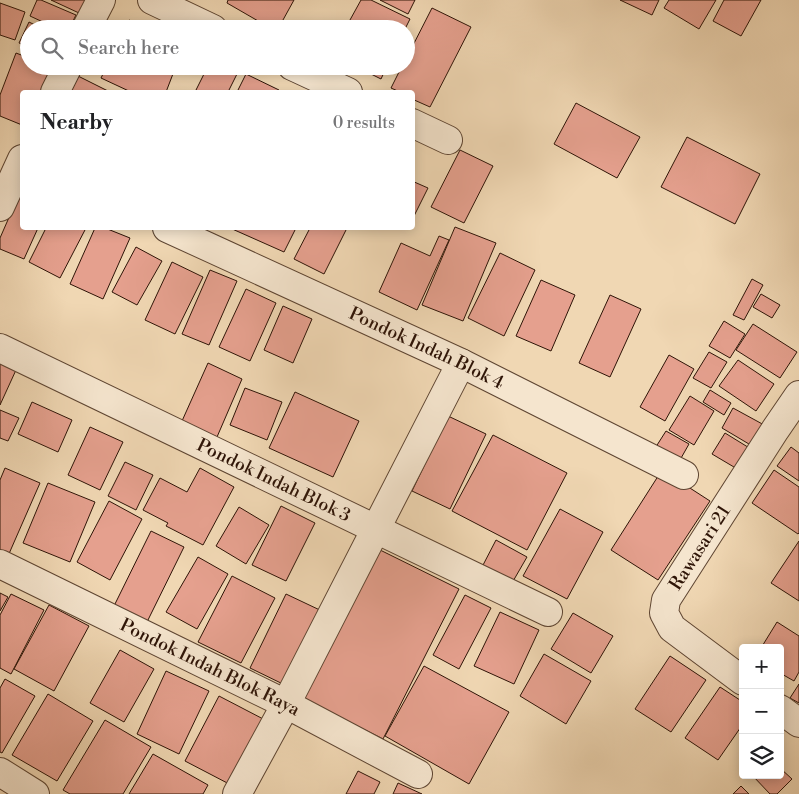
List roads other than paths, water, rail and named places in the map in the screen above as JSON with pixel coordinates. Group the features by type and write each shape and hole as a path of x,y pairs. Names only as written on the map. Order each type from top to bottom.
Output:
{"street":[{"path":"90,20 100,0"},
{"path":"152,0 194,20"},
{"path":"56,90 64,75"},
{"path":"311,75 344,90"},
{"path":"415,124 448,140"},
{"path":"0,208 17,158"},
{"name":"Pondok Indah Blok 4","path":"170,230 461,363 684,475"},
{"name":"Pondok Indah Blok 3","path":"0,348 548,612"},
{"path":"237,794 286,704 461,363"},
{"name":"Rawasari 21","path":"739,678 672,628 664,613 666,600 774,430 799,395"},
{"name":"Pondok Indah Blok Raya","path":"0,564 286,704 418,774"},
{"path":"784,712 799,723"},
{"path":"0,772 35,794"}]}
